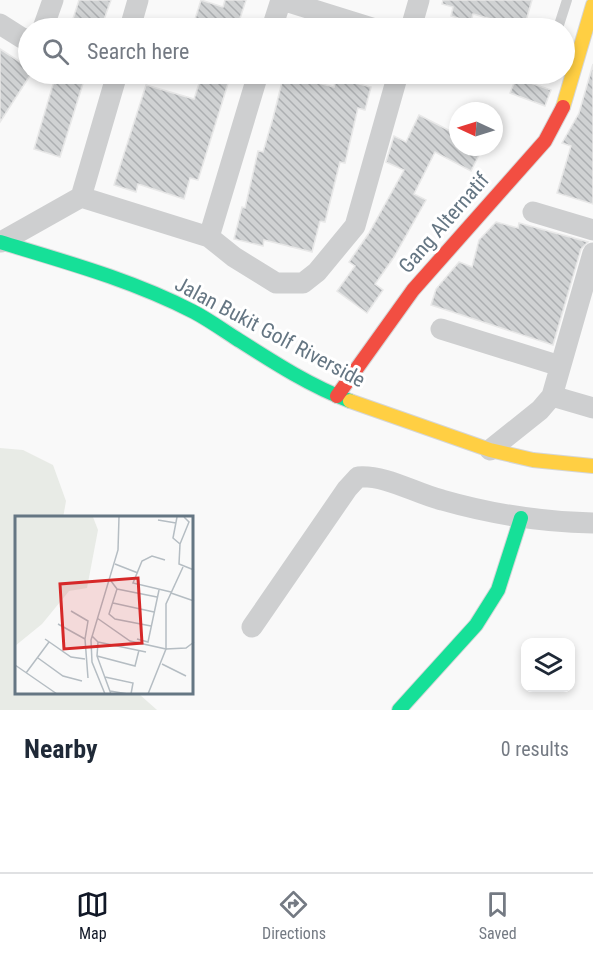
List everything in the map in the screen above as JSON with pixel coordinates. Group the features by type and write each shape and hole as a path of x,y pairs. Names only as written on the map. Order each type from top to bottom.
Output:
{"street":[{"path":"47,18 53,0"},
{"path":"133,18 138,0"},
{"path":"275,18 281,0 340,18"},
{"path":"414,18 419,0"},
{"name":"Gang Alternatif","path":"575,67 593,5"},
{"path":"0,24 18,35"},
{"path":"0,242 81,197 114,84"},
{"path":"209,237 255,84"},
{"path":"81,197 209,237 234,257 276,283 303,283 317,272 355,226 395,84"},
{"name":"Gang Alternatif","path":"338,396 413,290 545,141 563,108 570,84"},
{"path":"533,212 593,230"},
{"name":"Jalan Bukit Golf Riverside","path":"0,242 118,278 155,294 196,314 274,363 338,396 490,450 533,460 593,466"},
{"path":"490,450 540,410 552,396 593,253"},
{"path":"441,329 560,366"},
{"path":"552,396 593,408"},
{"path":"252,627 347,489 358,477 374,476 441,500 521,518 593,523"},
{"path":"399,710 476,625 498,590 521,518"}],"lane":[{"path":"561,18 567,0"}],"shaded area":[{"path":"0,448 23,450 53,465 66,501 63,516 15,516 15,695 140,695 157,710 0,710"}],"building":[{"path":"79,0 111,0 105,18 73,18"},
{"path":"201,0 223,7 225,0 246,0 240,18 195,18"},
{"path":"443,0 532,0 527,18 488,18 473,14 472,18 458,18 451,16 453,7 442,4"},
{"path":"0,49 18,61 18,84 25,84 0,122"},
{"path":"593,64 593,204 557,193 571,146 562,143 579,113"},
{"path":"53,84 83,84 60,157 34,149"},
{"path":"199,84 228,84 198,180 190,178 184,199 138,184 136,192 114,185 146,85 194,99"},
{"path":"282,84 322,84 334,87 335,84 359,84 371,87 365,110 358,108 345,163 340,162 325,222 320,221 312,252 264,240 263,246 234,239 242,207 245,208 258,151 263,152"},
{"path":"514,84 534,84 551,90 545,106 510,93"},
{"path":"419,115 449,130 449,156 478,156 471,171 435,152 414,194 426,200 394,257 375,284 383,290 367,313 337,291 355,266 349,262 369,233 404,170 386,162 394,136 406,142"},
{"path":"496,222 518,228 519,223 588,242 581,249 553,345 431,305 436,289 459,262 472,267 479,240"}],"traffic: fast":[{"path":"0,242 98,272 147,290 205,318 292,373 350,401"},
{"path":"399,710 476,625 498,590 521,518"}],"traffic: slow":[{"path":"575,66 593,5"},
{"path":"563,107 570,84"},
{"path":"350,401 490,450 533,460 593,466"}],"traffic: jam":[{"path":"337,396 413,290 545,141 563,107"}]}
